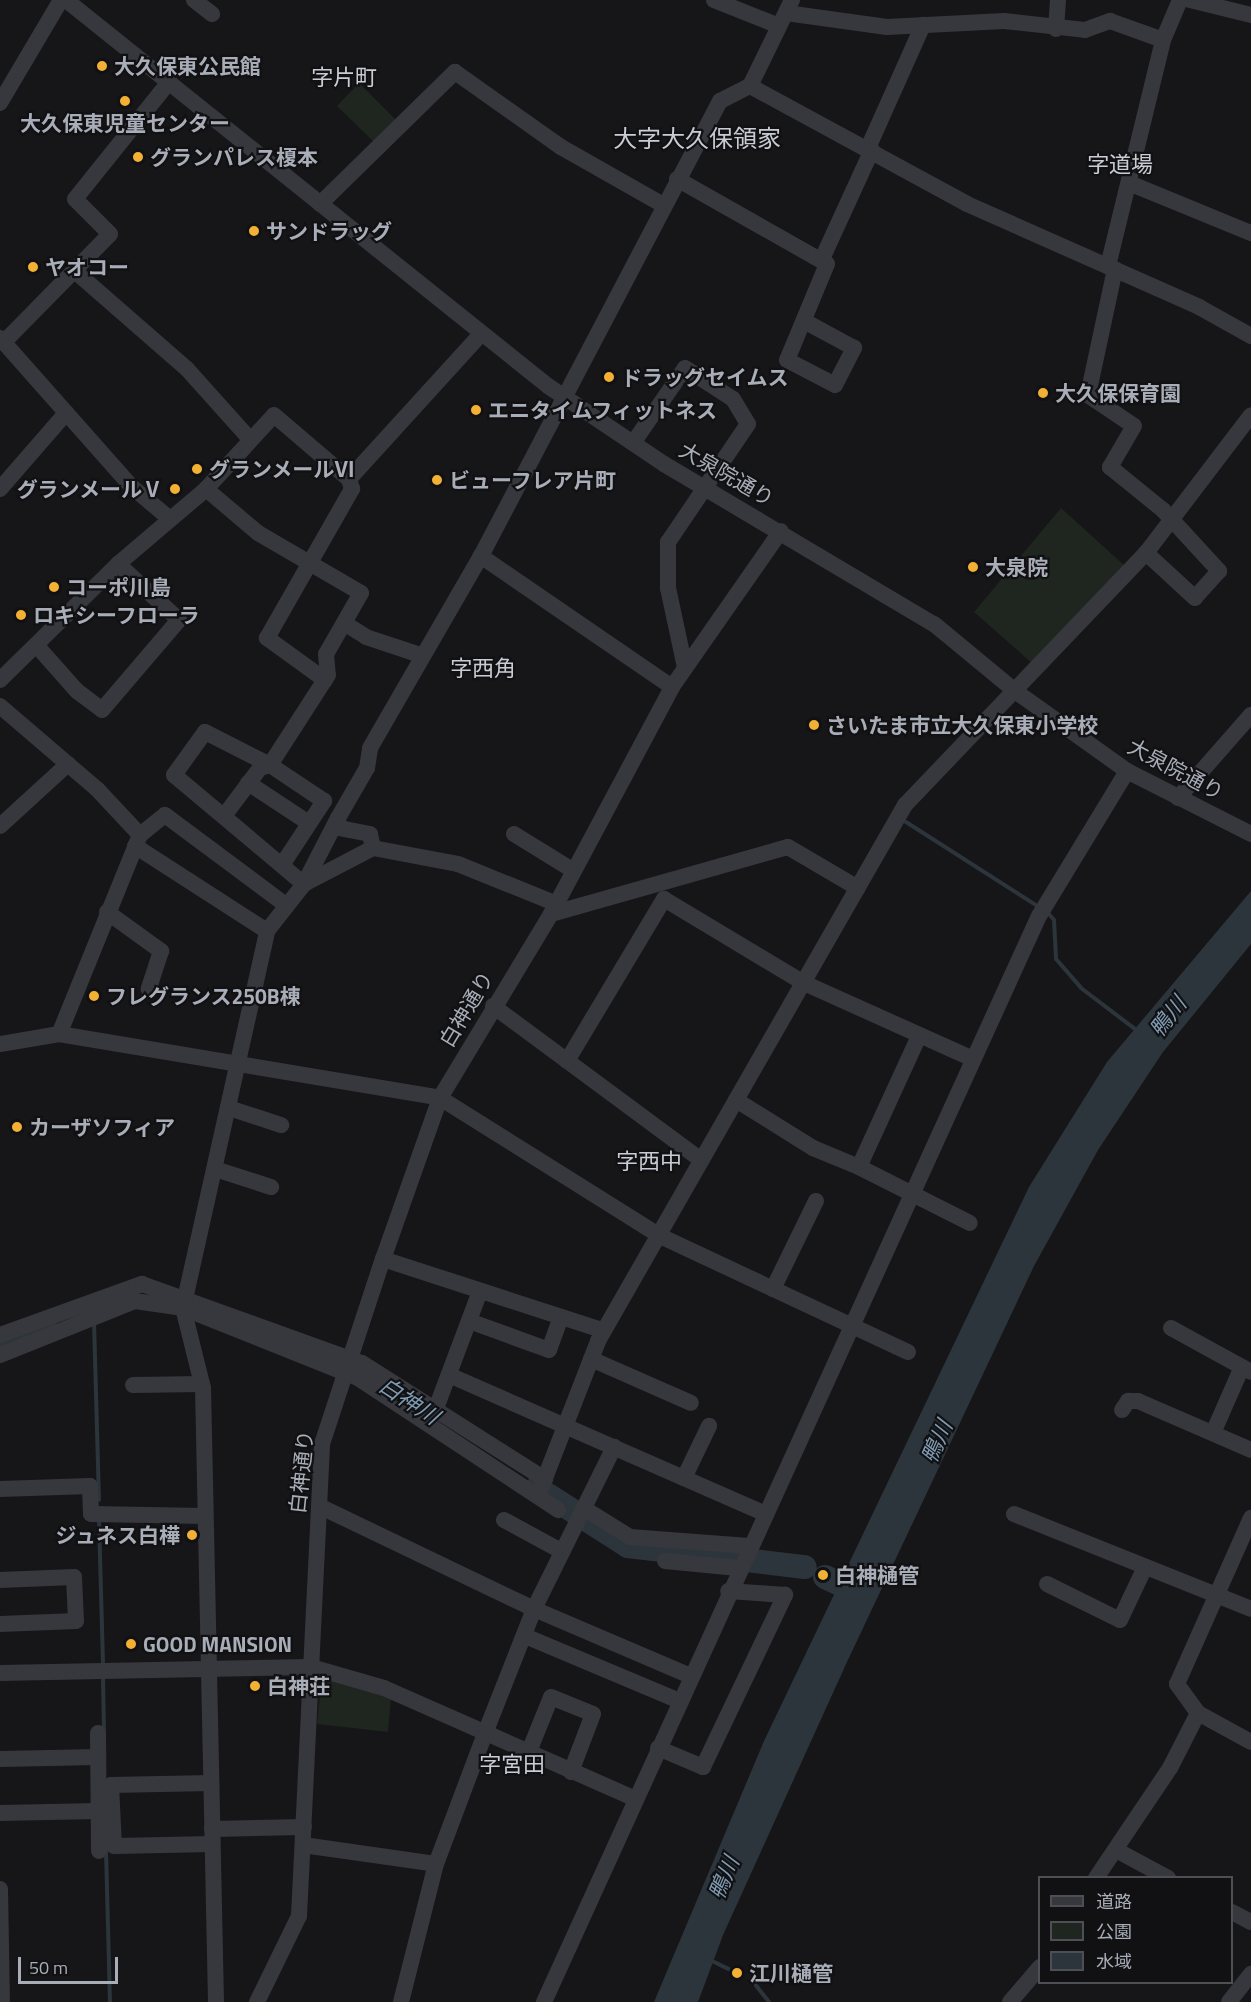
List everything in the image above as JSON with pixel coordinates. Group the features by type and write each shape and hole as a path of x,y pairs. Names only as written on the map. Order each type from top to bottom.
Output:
{"street":[{"path":"0,103 61,0"},
{"name":"大泉院通り","path":"66,0 562,396 703,487 781,531 934,624 1014,691 1127,771 1178,798 1249,828"},
{"path":"194,0 212,14"},
{"path":"714,0 849,25 923,25 1004,21 1056,29 1085,30 1110,21 1131,24 1163,40"},
{"path":"1056,29 1058,0"},
{"path":"1146,553 1195,598 1219,571 1170,522 1163,510 1110,467 1134,426 1088,395 1129,183 1163,40 1180,0"},
{"path":"1190,0 1251,15"},
{"path":"216,2002 202,1384 185,1302 267,931 304,884 367,768 370,748 481,556 562,396 720,100 750,86 786,13"},
{"path":"804,321 825,271 822,259 923,25"},
{"path":"320,204 455,72 561,147 663,205"},
{"path":"170,81 75,199 110,234 76,273 2,340 132,487 170,519"},
{"path":"750,86 870,149 967,204 1112,268 1251,336"},
{"path":"677,180 822,259"},
{"path":"1129,183 1251,233"},
{"path":"76,273 187,369 249,438"},
{"path":"349,479 482,334"},
{"path":"633,443 685,368 733,399 748,424 676,525 666,553 685,667"},
{"path":"0,489 66,413"},
{"path":"0,680 118,564 206,489 249,438 274,415 349,479 352,489 267,638 325,680"},
{"path":"541,1489 604,1331 700,1159 905,806 1146,553 1251,415"},
{"path":"206,489 258,533 361,593 326,654 325,680 270,765 248,783 224,816"},
{"name":"白神通り","path":"257,2002 297,1925 304,1827 322,1444 382,1259 440,1098 493,1006 554,909 672,687 781,531"},
{"path":"481,556 672,687"},
{"path":"37,646 76,691 102,710 179,620 118,564"},
{"path":"344,623 366,637 423,656"},
{"path":"0,706 68,764 138,841 267,931"},
{"path":"1178,798 1251,715"},
{"path":"282,865 324,801 270,765 205,732 174,774 304,884"},
{"path":"0,826 68,764"},
{"path":"544,2002 743,1557 1039,916 1127,771"},
{"path":"248,783 309,823"},
{"path":"60,1034 107,912 138,841 165,815 287,906"},
{"path":"338,818 339,828 370,834 373,848"},
{"path":"514,834 573,871"},
{"path":"304,884 373,848 458,864 554,909 788,847 858,888"},
{"path":"567,1061 664,899 804,983 973,1059"},
{"path":"107,912 161,951 149,989"},
{"path":"493,1006 700,1159"},
{"path":"0,1044 60,1034 440,1098 658,1235 908,1352"},
{"path":"859,1167 920,1036"},
{"path":"736,1100 813,1148 859,1167 970,1222"},
{"path":"229,1108 281,1125"},
{"path":"215,1169 271,1187"},
{"path":"773,1289 816,1201"},
{"path":"382,1259 604,1331"},
{"path":"0,1335 142,1284 347,1365 435,1411 541,1489 558,1510"},
{"path":"435,1411 480,1291"},
{"path":"0,1355 135,1301 185,1302"},
{"path":"469,1321 549,1350 561,1317"},
{"path":"1171,1328 1246,1370 1213,1433"},
{"path":"591,1359 691,1404"},
{"path":"347,1365 541,1489"},
{"path":"449,1375 764,1513"},
{"path":"133,1385 202,1384"},
{"path":"1122,1410 1128,1401 1138,1401 1251,1450"},
{"path":"684,1478 709,1426"},
{"path":"401,2002 436,1864 484,1736 534,1610 614,1447"},
{"path":"0,1489 90,1486 91,1514 205,1516"},
{"path":"319,1506 534,1610 690,1676"},
{"path":"583,1514 630,1537 743,1557"},
{"path":"1014,1514 1251,1608"},
{"path":"1251,1518 1215,1594 1176,1687 1198,1713 1251,1742"},
{"path":"504,1520 561,1551"},
{"path":"664,1561 743,1557"},
{"path":"1047,1584 1120,1620 1145,1567"},
{"path":"0,1580 74,1578 76,1622 0,1624"},
{"path":"658,1748 703,1767 785,1595 728,1590"},
{"path":"525,1636 680,1701"},
{"path":"0,1673 208,1667 311,1667 384,1688 484,1736 636,1799"},
{"path":"528,1754 551,1697 593,1714 571,1772"},
{"path":"1098,1876 1118,1851 1198,1713"},
{"path":"98,1734 103,1821 114,1846 304,1827"},
{"path":"0,1759 98,1757"},
{"path":"99,1851 111,1785 211,1783"},
{"path":"0,1813 103,1821"},
{"path":"303,1845 436,1864"},
{"path":"1118,1851 1164,1876"},
{"path":"0,1888 2,2002"},
{"path":"1233,1913 1251,1922"},
{"path":"1010,2002 1038,1969"},
{"path":"1229,2002 1251,1974"}],"green space":[{"path":"359,83 396,120 374,142 337,106"},
{"path":"1061,508 1124,565 1034,665 974,612"},
{"path":"322,1676 391,1697 388,1732 317,1724"}],"water":[{"name":"鴨川","path":"1251,891 1251,944 1163,1052 1098,1150 1034,1266 847,1662 723,1935 698,2002 654,2002 764,1741 1029,1187 1107,1062"}],"waterway":[{"path":"906,822 1039,907"},
{"name":"鴨川","path":"1048,913 1054,920 1056,959 1081,988 1139,1032"},
{"path":"94,1322 99,1500"},
{"name":"白神川","path":"0,1345 46,1329"},
{"name":"白神川","path":"537,1488 628,1546 805,1567"},
{"path":"99,1520 103,1665"},
{"name":"白神川","path":"825,1577 860,1593"},
{"path":"103,1676 104,1731"},
{"path":"106,1850 110,2002"},
{"path":"708,1959 735,1972"},
{"path":"751,1979 769,2002"}],"place":[{"name":"大久保東公民館","path":"102,66"},
{"name":"大久保東児童センター","path":"125,101"},
{"name":"グランパレス榎本","path":"138,157"},
{"name":"サンドラッグ","path":"254,231"},
{"name":"ヤオコー","path":"33,267"},
{"name":"ドラッグセイムス","path":"609,377"},
{"name":"大久保保育園","path":"1043,393"},
{"name":"エニタイムフィットネス","path":"476,410"},
{"name":"グランメールⅥ","path":"197,469"},
{"name":"ビューフレア片町","path":"437,480"},
{"name":"グランメールⅤ","path":"175,489"},
{"name":"大泉院","path":"973,567"},
{"name":"コーポ川島","path":"54,587"},
{"name":"ロキシーフローラ","path":"21,615"},
{"name":"さいたま市立大久保東小学校","path":"814,725"},
{"name":"フレグランス250B棟","path":"94,996"},
{"name":"カーザソフィア","path":"17,1127"},
{"name":"ジュネス白樺","path":"192,1535"},
{"name":"白神樋管","path":"823,1575"},
{"name":"GOOD MANSION","path":"131,1644"},
{"name":"白神荘","path":"255,1686"},
{"name":"江川樋管","path":"737,1973"}],"district":[{"name":"字片町","path":"344,78"},
{"name":"大字大久保領家","path":"697,139"},
{"name":"字道場","path":"1120,165"},
{"name":"字西角","path":"483,669"},
{"name":"字西中","path":"649,1162"},
{"name":"字宮田","path":"512,1765"}]}
